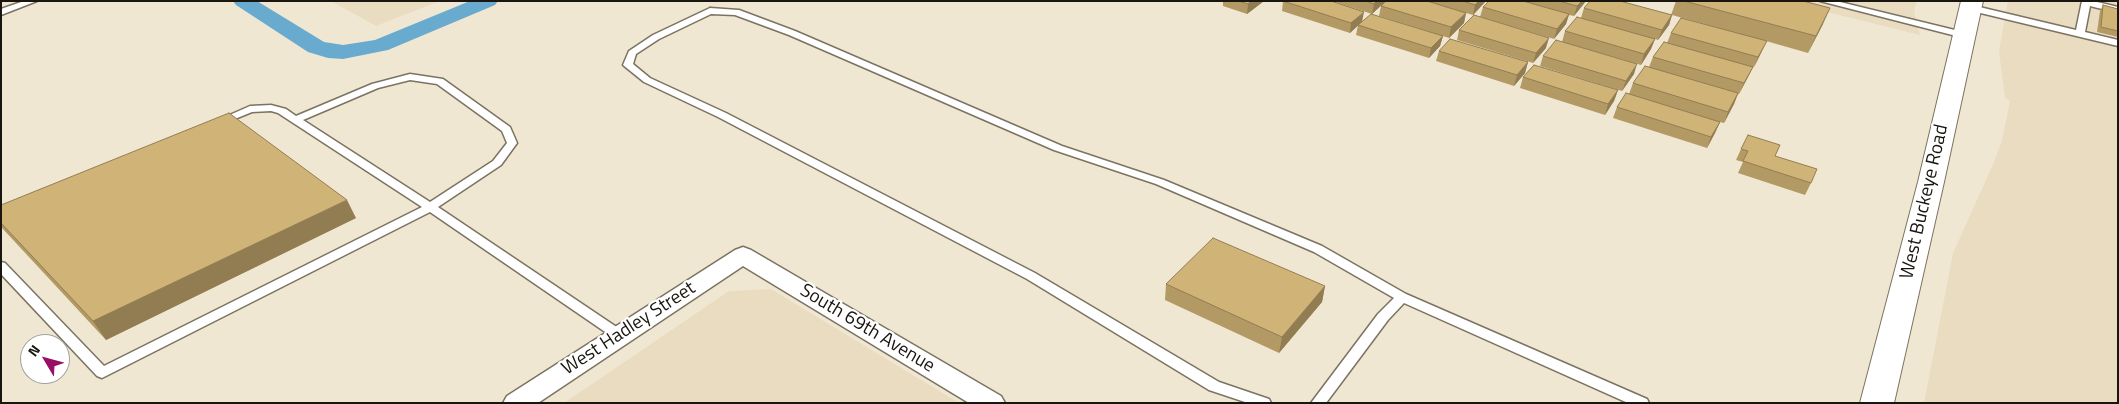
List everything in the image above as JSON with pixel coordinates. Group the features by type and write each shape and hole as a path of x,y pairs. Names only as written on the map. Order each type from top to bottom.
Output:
{"main road":[{"name":"West Buckeye Road","path":"1877,403 1931,182 1971,4"}],"street":[{"name":"West Hadley Street","path":"517,403 618,335 743,255"},
{"name":"South 69th Avenue","path":"743,255 991,403"}],"lane":[{"path":"1,12 33,1"},
{"path":"1824,1 1857,5 1964,35"},
{"path":"2080,34 2086,2 2118,10"},
{"path":"1971,4 2118,44"},
{"path":"1264,403 1214,386 1031,276 722,115 647,80 628,65 632,53 656,37 710,11 736,12 792,33 1058,148 1160,182 1318,249 1402,296 1642,403"},
{"path":"1,266 102,372 430,206 497,163 512,142 506,129 440,81 410,77 375,86 295,120"},
{"path":"207,126 250,109 270,108 282,111 430,206 618,335"},
{"path":"1318,403 1383,317 1402,296"}],"shaded area":[{"path":"331,1 440,1 376,26"},
{"path":"1782,1 1917,1 1914,11 1920,35"},
{"path":"2008,1 2118,1 2118,403 1924,403 1953,253 1995,160 2002,140 2010,101 2005,98 1999,51"},
{"path":"771,289 959,403 564,403 729,291"}],"building":[{"path":"1239,1 1251,1 1248,4"},
{"path":"1283,1 1331,1 1364,12 1351,23"},
{"path":"1386,1 1427,1 1466,13 1451,27 1381,6"},
{"path":"1463,1 1479,1 1475,5"},
{"path":"1489,1 1523,1 1569,14 1557,29 1483,7"},
{"path":"1559,1 1582,1 1577,6"},
{"path":"1590,1 1620,1 1672,15 1662,30 1584,8"},
{"path":"1684,1 1803,1 1830,8 1816,36"},
{"path":"2103,5 2118,9 2118,31 2101,27"},
{"path":"1371,14 1443,36 1431,48 1358,25"},
{"path":"1474,15 1549,38 1536,53 1459,30"},
{"path":"1577,17 1655,39 1644,54 1565,31"},
{"path":"1681,18 1767,41 1758,57 1671,33"},
{"path":"1450,39 1528,62 1517,75 1439,51"},
{"path":"1556,40 1637,64 1626,81 1543,56"},
{"path":"1664,42 1753,67 1744,83 1653,57"},
{"path":"1534,65 1618,90 1608,104 1523,77"},
{"path":"1645,66 1738,93 1728,112 1633,83"},
{"path":"1626,93 1720,122 1711,137 1617,107"},
{"path":"229,113 347,200 93,321 1,223 1,205"},
{"path":"1748,135 1780,145 1775,156 1817,169 1811,183 1743,161 1748,151 1741,149"},
{"path":"1213,238 1325,286 1282,337 1166,284"}],"waterway":[{"path":"243,1 316,47 328,51 343,52 380,45 488,1"}]}
